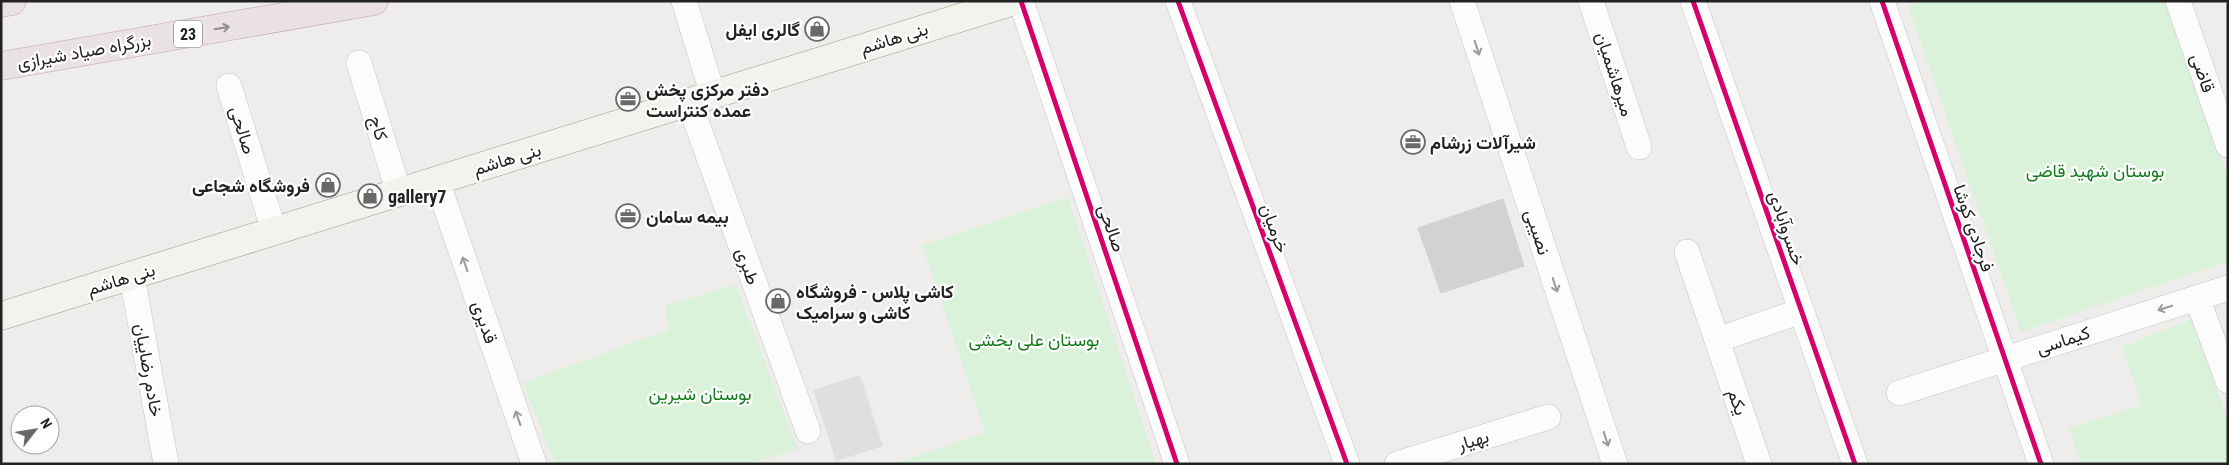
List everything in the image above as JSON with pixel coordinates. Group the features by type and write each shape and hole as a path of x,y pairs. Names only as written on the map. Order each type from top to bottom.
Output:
{"highway":[{"path":"1,4 12,1"},
{"name":"بزرگراه صیاد شیرازی","path":"1,66 374,1"}],"main road":[{"name":"بنی هاشم","path":"1,316 701,98 969,8 1014,1"}],"street":[{"name":"طبری","path":"684,1 701,98 808,431"},
{"name":"صالحی","path":"1021,1 1177,464"},
{"name":"خرمیان","path":"1178,1 1347,464"},
{"name":"نصیبی","path":"1462,1 1614,464"},
{"name":"میرهاشمیان","path":"1591,1 1639,146"},
{"name":"خسروآبادی","path":"1693,1 1855,464"},
{"name":"فرجادی کوشا","path":"1882,1 2041,464"},
{"name":"قاضی","path":"2178,1 2228,145"},
{"name":"کاج","path":"359,63 399,192"},
{"name":"صالحی","path":"229,86 274,231"},
{"name":"قدیری","path":"437,181 534,464"},
{"name":"یکم","path":"1687,252 1759,464"},
{"name":"خادم رضاییان","path":"132,276 166,464"},
{"name":"کیماسی","path":"1899,393 2228,288"},
{"path":"2197,298 2228,381"},
{"path":"1717,340 1801,311"},
{"name":"بهیار","path":"1397,464 1548,417"}],"green space":[{"name":"بوستان شهید قاضی","path":"1923,1 2164,1 2228,176 2228,262 2021,332 1908,6"},
{"name":"بوستان علی بخشی","path":"1068,197 1156,464 894,464 985,433 922,245"},
{"name":"بوستان شیرین","path":"736,285 798,449 750,464 555,464 523,383 668,330 666,305"},
{"path":"2191,319 2228,420 2228,464 2081,464 2069,428 2142,405 2122,347"}],"shaded area":[{"path":"860,375 883,446 836,461 813,390"}],"building":[{"path":"1503,199 1524,266 1441,293 1418,228"}],"cycle path":[{"path":"1021,1 1177,464"},
{"path":"1178,1 1347,464"},
{"path":"1693,1 1855,464"},
{"path":"1882,1 2041,464"}],"place":[{"name":"گالری ایفل","path":"817,29"},
{"name":"دفتر مرکزی پخش عمده کنتراست","path":"628,99"},
{"name":"شیرآلات زرشام","path":"1413,142"},
{"name":"فروشگاه شجاعی","path":"328,185"},
{"name":"gallery7","path":"370,196"},
{"name":"بیمه سامان","path":"628,216"},
{"name":"کاشی پلاس - فروشگاه کاشی و سرامیک","path":"778,301"}]}
